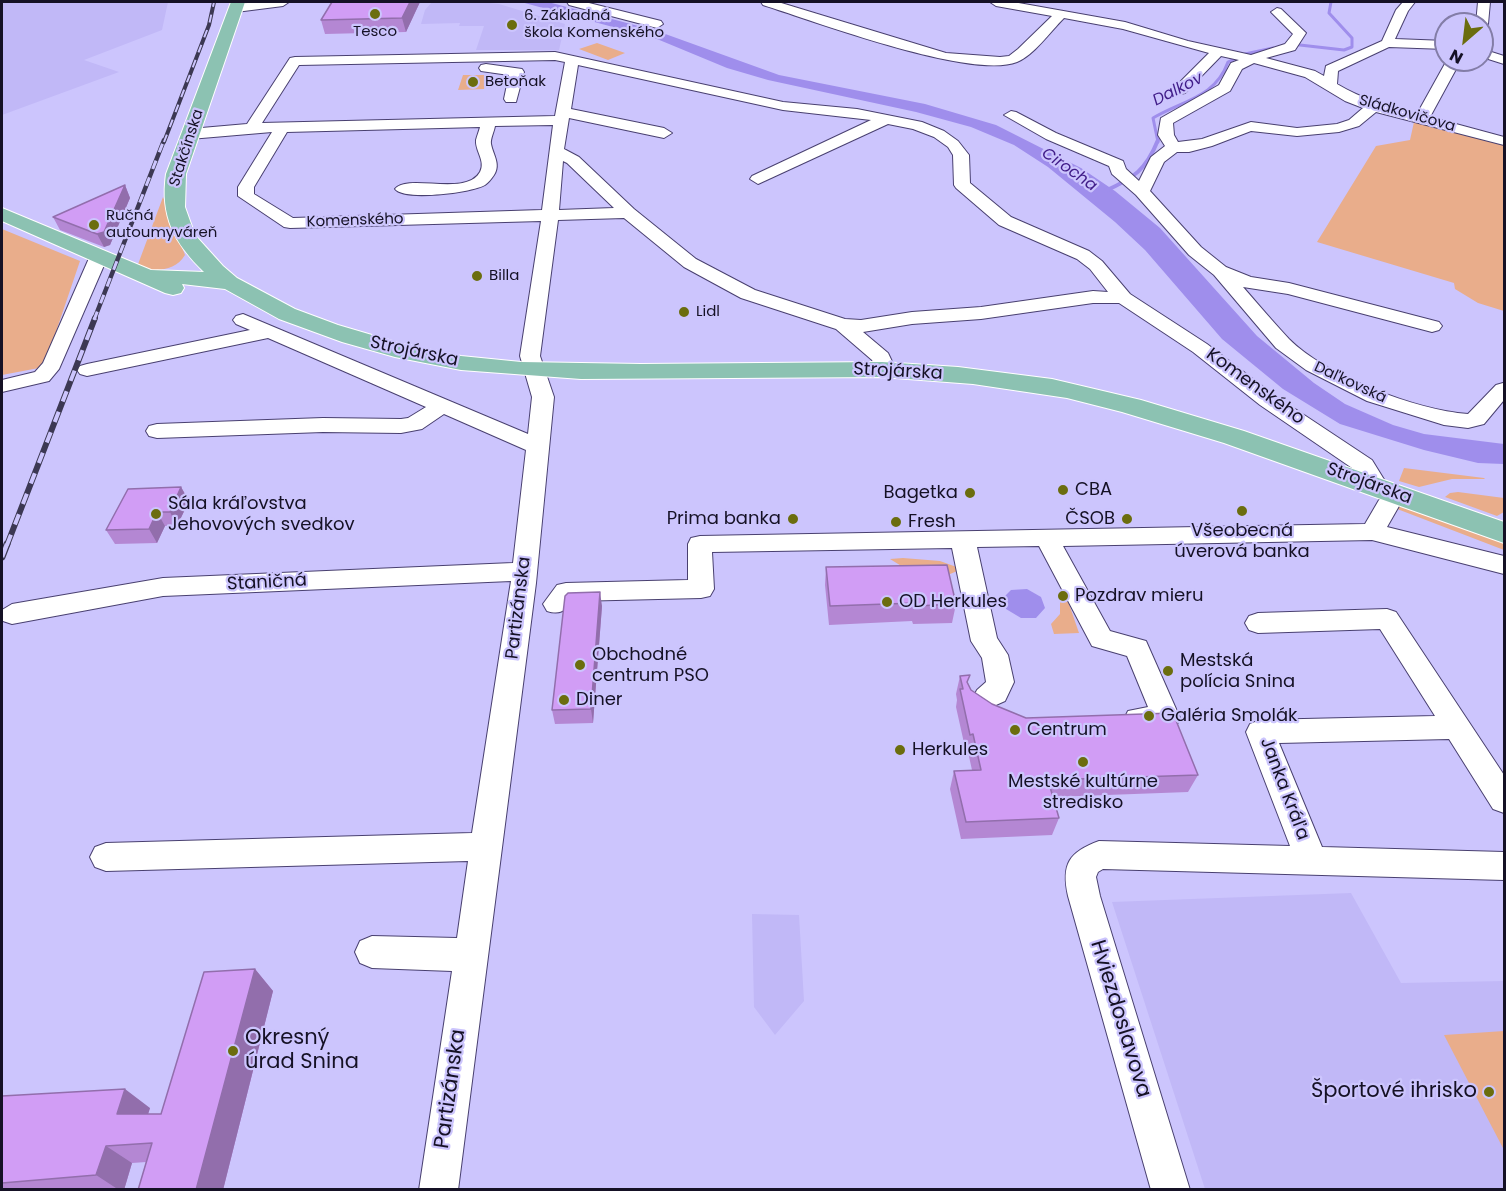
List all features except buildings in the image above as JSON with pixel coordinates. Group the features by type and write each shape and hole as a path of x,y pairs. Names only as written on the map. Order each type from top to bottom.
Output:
{"main road":[{"name":"Stakčínska","path":"228,282 195,250 179,225 172,201 176,174 237,5"},
{"name":"Strojárska","path":"2,214 150,276 179,291 246,306 273,321 318,327 417,354 459,362 535,370 886,370 989,378 1066,390 1109,400 1237,438 1382,496 1504,533"},
{"path":"150,276 183,266 189,262 195,250"},
{"name":"Strojárska","path":"150,276 228,282 273,321"},
{"path":"192,293 210,290 228,282"}],"street":[{"path":"237,5 283,2"},
{"path":"573,2 657,24"},
{"path":"767,2 945,57 1007,67 1061,14"},
{"name":"Sládkovičova","path":"996,2 1125,26 1218,52 1310,74 1350,98 1373,107 1504,141"},
{"path":"1387,43 1402,4"},
{"path":"1173,147 1166,135 1166,121 1225,88 1236,66 1243,58 1292,45 1300,33 1277,12"},
{"path":"1310,74 1332,69 1387,43 1434,45"},
{"path":"1180,90 1218,52"},
{"name":"Komenského","path":"246,128 294,61 544,55 783,106 888,118 939,134 961,155 962,185 983,204 1023,231 1083,255 1096,265 1123,298 1200,348 1267,400 1365,465 1382,496"},
{"path":"490,56 486,69 517,72 511,99"},
{"path":"535,370 530,356 550,215 556,151 575,62"},
{"path":"1330,84 1332,69"},
{"path":"1421,120 1447,72"},
{"path":"1129,179 1150,160 1173,147 1190,147 1207,143 1251,126 1298,132 1339,128 1354,123 1373,107"},
{"path":"1011,115 1129,179"},
{"path":"192,129 489,122 562,116 664,133"},
{"path":"758,179 888,118"},
{"name":"Komenského","path":"403,189 467,187 480,183 487,175 490,155 483,142 489,122"},
{"name":"Komenského","path":"282,128 246,187 246,196 290,223 628,213"},
{"path":"556,151 573,160 628,213 690,263 748,294 843,325 861,326 912,318 981,313 1093,297 1123,298"},
{"path":"1129,179 1150,160"},
{"name":"Daľkovská","path":"1129,179 1195,251 1233,280 1283,344 1312,366 1374,397 1444,418 1468,421 1476,419 1503,389"},
{"path":"2,386 42,377 52,365 99,256"},
{"name":"Daľkovská","path":"1233,280 1289,289 1432,326"},
{"path":"243,320 273,321 442,406 538,447"},
{"path":"87,370 273,321"},
{"path":"843,325 881,357 886,370"},
{"name":"Partizánska","path":"438,1190 484,847 530,577 543,397 535,370"},
{"path":"157,432 323,425 401,426 414,424 442,406"},
{"path":"1372,532 1382,496"},
{"path":"530,577 561,598 701,589 700,544 1372,532 1504,565"},
{"path":"1046,537 1101,639 1137,648 1166,718 1118,720"},
{"path":"963,540 984,641 995,655 1000,682 995,693 983,699 1009,717"},
{"name":"Staničná","path":"12,614 163,588 530,577"},
{"path":"1258,623 1387,619 1504,800"},
{"name":"Janka Kráľa","path":"1312,861 1260,732 1457,727"},
{"path":"106,858 484,847"},
{"name":"Janka Kráľa","path":"1099,855 1504,866"},
{"name":"Hviezdoslavova","path":"1099,855 1085,863 1080,877 1082,887 1171,1190"},
{"path":"372,952 470,955"}],"shaded area":[{"path":"2,2 168,2 162,30 84,60 119,72 2,115"},
{"name":"6. Základná škola Komenského","path":"432,2 499,4 565,24 559,50 476,50 484,26 459,26 460,23 421,24 425,10"},
{"path":"597,43 625,53 608,60 579,49"},
{"name":"Betoňak","path":"463,75 488,75 484,89 458,90"},
{"path":"1414,122 1504,145 1504,311 1478,303 1455,289 1454,283 1317,242 1376,146 1410,140"},
{"path":"163,197 185,255 181,261 170,268 150,270 137,267"},
{"path":"2,229 80,261 44,367 2,375"},
{"path":"1404,468 1485,479 1452,479 1419,487 1399,481"},
{"path":"1450,493 1504,498 1504,512 1497,516 1445,497"},
{"path":"1393,502 1504,543 1504,550 1392,507"},
{"path":"890,559 940,561 962,569 943,577 903,567"},
{"path":"1060,601 1068,601 1079,633 1054,634 1051,624 1060,614"},
{"path":"1351,893 1401,983 1504,981 1504,1189 1205,1189 1112,902"},
{"path":"752,914 799,915 804,1001 775,1035 754,1007"},
{"name":"Športové ihrisko","path":"1504,1031 1504,1150 1444,1035"}],"water":[{"name":"Cirocha","path":"521,2 548,2 657,31 779,75 925,104 996,125 1081,168 1115,191 1160,228 1257,336 1314,383 1345,404 1393,425 1424,434 1504,444 1504,464 1478,463 1424,450 1340,424 1283,389 1222,339 1145,250 1115,222 1048,167 1014,145 971,127 916,112 768,80 727,68 657,39"},
{"path":"1027,589 1041,597 1045,608 1036,618 1021,618 1006,609 1003,598 1011,590"}],"waterway":[{"name":"Dalkov","path":"1291,44 1344,50 1352,47 1352,38 1329,13 1331,2"},
{"name":"Dalkov","path":"1158,141 1153,118 1206,91 1222,74 1228,62 1245,54 1273,48"},
{"name":"Dalkov","path":"1105,191 1138,172 1149,159 1158,141"}],"railway":[{"path":"164,142 209,25 214,2"},
{"path":"94,320 164,140"},
{"path":"7,545 95,318"},
{"path":"2,557 7,544"}],"place":[{"name":"Tesco","path":"375,14"},
{"name":"6. Základná škola Komenského","path":"512,25"},
{"name":"Betoňak","path":"473,82"},
{"name":"Ručná autoumyváreň","path":"94,225"},
{"name":"Billa","path":"477,276"},
{"name":"Lidl","path":"684,312"},
{"name":"CBA","path":"1063,490"},
{"name":"Bagetka","path":"970,493"},
{"name":"Všeobecná úverová banka","path":"1242,511"},
{"name":"Sála kráľovstva Jehovových svedkov","path":"156,514"},
{"name":"Prima banka","path":"793,519"},
{"name":"ČSOB","path":"1127,519"},
{"name":"Fresh","path":"896,522"},
{"name":"Pozdrav mieru","path":"1063,596"},
{"name":"OD Herkules","path":"887,602"},
{"name":"Obchodné centrum PSO","path":"580,665"},
{"name":"Mestská polícia Snina","path":"1168,671"},
{"name":"Diner","path":"564,700"},
{"name":"Galéria Smolák","path":"1149,716"},
{"name":"Centrum","path":"1015,730"},
{"name":"Herkules","path":"900,750"},
{"name":"Mestské kultúrne stredisko","path":"1083,762"},
{"name":"Okresný úrad Snina","path":"233,1051"},
{"name":"Športové ihrisko","path":"1489,1092"}]}
